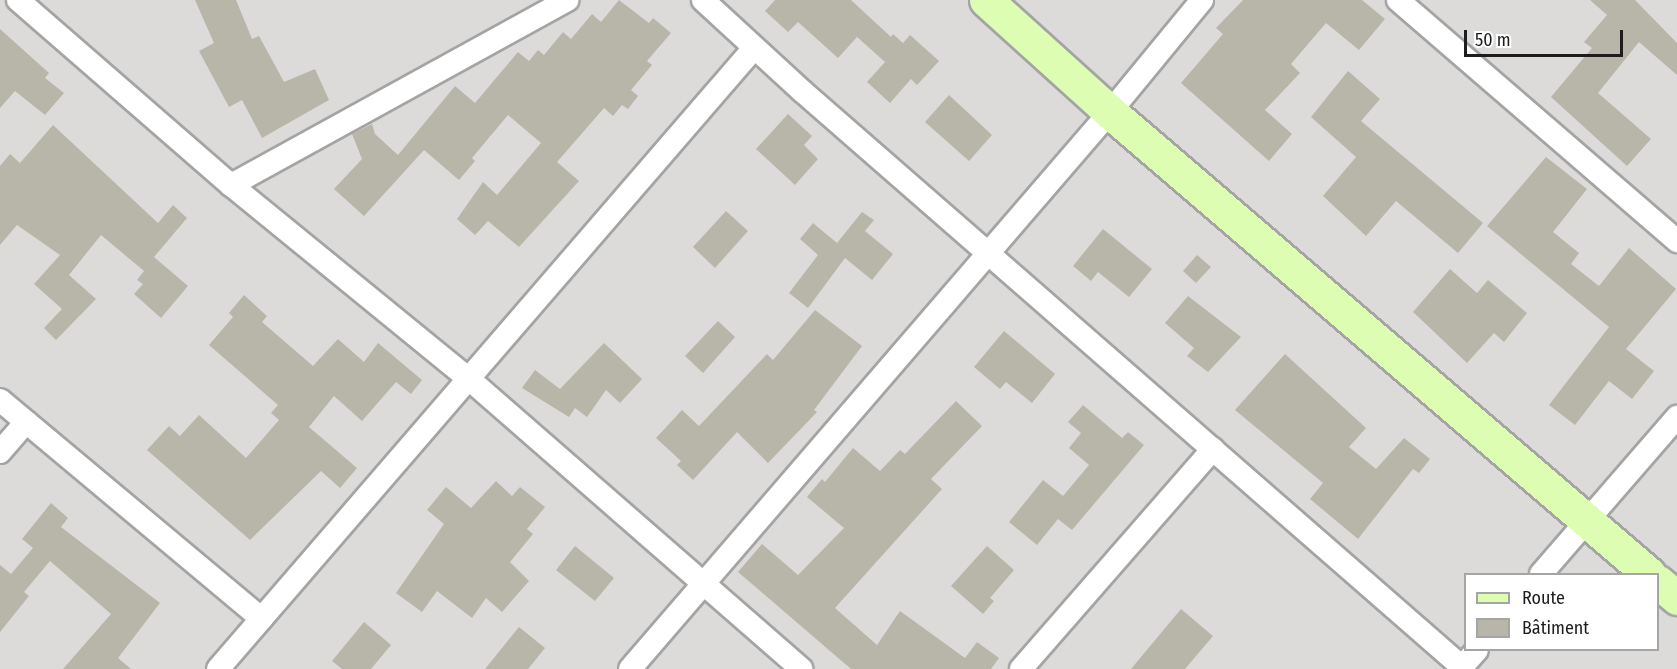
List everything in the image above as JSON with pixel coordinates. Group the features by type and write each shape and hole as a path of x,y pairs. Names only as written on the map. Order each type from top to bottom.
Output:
{"street":[{"path":"18,0 231,185 469,379 801,669"},
{"path":"231,185 567,0"},
{"path":"703,0 754,48 1213,449 1466,662"},
{"path":"986,0 1110,112 1648,573"},
{"path":"630,669 1110,112 1202,0"},
{"path":"1398,0 1677,241"},
{"path":"218,669 754,48"},
{"path":"0,400 262,619"},
{"path":"1542,573 1677,417"},
{"path":"0,452 26,422"},
{"path":"1021,669 1213,449"},
{"path":"1659,583 1677,598"}],"shaded area":[{"path":"0,0 1677,0 1677,669 0,669"}],"building":[{"path":"195,0 236,0 252,39 259,36 284,82 315,69 329,100 262,138 242,100 229,107 199,51 214,43"},
{"path":"619,0 649,23 653,18 671,33 647,61 652,65 631,90 638,96 628,109 622,105 613,116 604,108 557,162 579,181 519,247 488,221 475,235 457,219 483,182 497,195 541,143 508,115 472,158 475,161 459,180 424,150 364,216 334,189 362,159 352,134 372,124 375,134 398,155 455,86 475,103 518,52 529,61 538,50 544,55 563,32 571,39 592,14 601,22"},
{"path":"775,0 851,0 891,37 893,34 903,43 910,35 939,61 917,85 911,79 890,103 867,82 885,62 857,37 838,58 798,22 788,32 765,11"},
{"path":"1243,0 1362,0 1385,19 1359,50 1326,23 1291,64 1300,73 1265,110 1292,134 1269,161 1181,83 1223,34 1216,28"},
{"path":"1590,0 1635,0 1677,43 1677,75 1639,42 1598,93 1651,139 1627,166 1551,97 1592,48 1584,42 1607,15"},
{"path":"0,29 49,73 45,78 64,93 45,115 15,91 0,108"},
{"path":"1348,71 1380,99 1361,121 1483,223 1458,253 1396,201 1366,236 1323,196 1356,157 1311,117"},
{"path":"949,95 992,135 969,161 925,122"},
{"path":"788,114 812,136 804,145 818,159 795,185 756,149"},
{"path":"53,125 158,223 173,205 187,218 154,257 188,286 161,318 134,294 143,284 137,280 144,271 101,235 69,275 96,299 56,340 44,328 62,309 34,284 60,255 17,225 0,245 0,166 10,154 20,163"},
{"path":"1546,157 1587,189 1553,232 1579,253 1571,264 1599,286 1629,248 1676,289 1626,349 1654,371 1632,399 1609,381 1575,425 1549,405 1609,327 1487,226"},
{"path":"726,211 748,231 715,268 693,247"},
{"path":"862,212 874,220 865,231 893,254 872,280 845,258 808,308 789,293 818,255 800,239 813,223 837,243"},
{"path":"1103,229 1152,269 1129,297 1098,272 1091,281 1073,266"},
{"path":"1197,255 1211,267 1196,283 1183,271"},
{"path":"1450,269 1477,293 1488,280 1527,313 1504,342 1494,333 1467,363 1413,312"},
{"path":"244,295 267,316 262,322 313,366 338,339 364,362 378,343 422,380 411,394 396,382 362,421 334,396 309,427 357,468 340,488 321,471 250,540 147,450 169,426 180,436 199,415 246,458 279,420 271,413 278,405 209,345 233,317 229,313"},
{"path":"1188,296 1241,337 1208,372 1187,356 1194,348 1165,323"},
{"path":"815,310 862,346 814,410 817,412 768,463 737,432 693,480 677,465 681,461 656,438 682,410 699,426 767,354 773,360"},
{"path":"718,321 735,337 703,373 685,356"},
{"path":"1004,331 1055,374 1032,403 1006,382 1000,389 974,367"},
{"path":"604,343 642,379 620,403 606,390 587,417 575,408 569,417 522,388 535,370 560,389"},
{"path":"1285,354 1366,428 1349,447 1376,469 1404,438 1430,459 1419,473 1413,469 1358,539 1310,499 1323,483 1235,410"},
{"path":"956,401 982,426 931,479 942,489 835,608 877,645 900,611 965,658 977,642 999,658 991,669 851,669 738,572 762,544 798,575 844,528 807,497 822,479 825,482 853,448 880,471 900,450 905,454"},
{"path":"1083,405 1122,438 1128,432 1144,445 1072,530 1058,519 1037,545 1009,522 1043,480 1063,496 1089,465 1069,448 1081,433 1068,422"},
{"path":"496,481 512,496 520,487 545,507 527,529 533,534 510,562 529,581 502,612 486,598 472,618 437,591 422,612 396,593 444,524 427,510 446,487 471,508"},
{"path":"51,503 68,518 61,527 160,603 118,658 131,669 63,669 111,614 50,561 24,592 29,596 0,632 0,565 11,574 33,548 22,539"},
{"path":"575,546 614,578 595,601 556,570"},
{"path":"987,546 1014,570 990,598 994,601 983,614 951,586"},
{"path":"1181,609 1213,636 1185,669 1131,669"},
{"path":"364,622 391,645 371,669 342,669 332,661"},
{"path":"519,627 545,648 528,669 485,669"}]}
